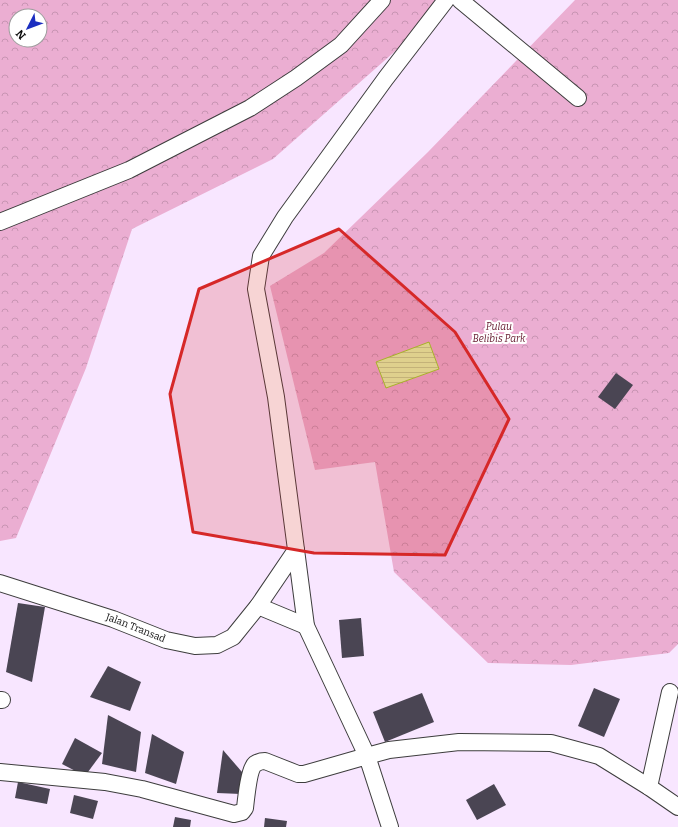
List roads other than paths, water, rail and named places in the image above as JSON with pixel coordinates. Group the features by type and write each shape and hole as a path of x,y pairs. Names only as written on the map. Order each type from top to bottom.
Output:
{"street":[{"path":"0,222 129,170 250,108 296,78 341,44 382,0"},
{"path":"390,827 367,756 306,626 276,397 256,289 261,256 290,211 386,78 446,0"},
{"path":"460,0 578,98"},
{"name":"Jalan Transad","path":"0,583 113,619 166,640 195,646 217,645 233,638 258,606 296,550"},
{"path":"258,606 306,626"},
{"path":"648,787 670,692"},
{"path":"0,772 105,782 142,789 234,814 242,812 251,771 255,764 260,762 265,761 298,774 304,774 389,750 459,742 551,743 599,756 678,807"}],"park label":[{"name":"Pulau Belibis Park","path":"499,332"}]}
